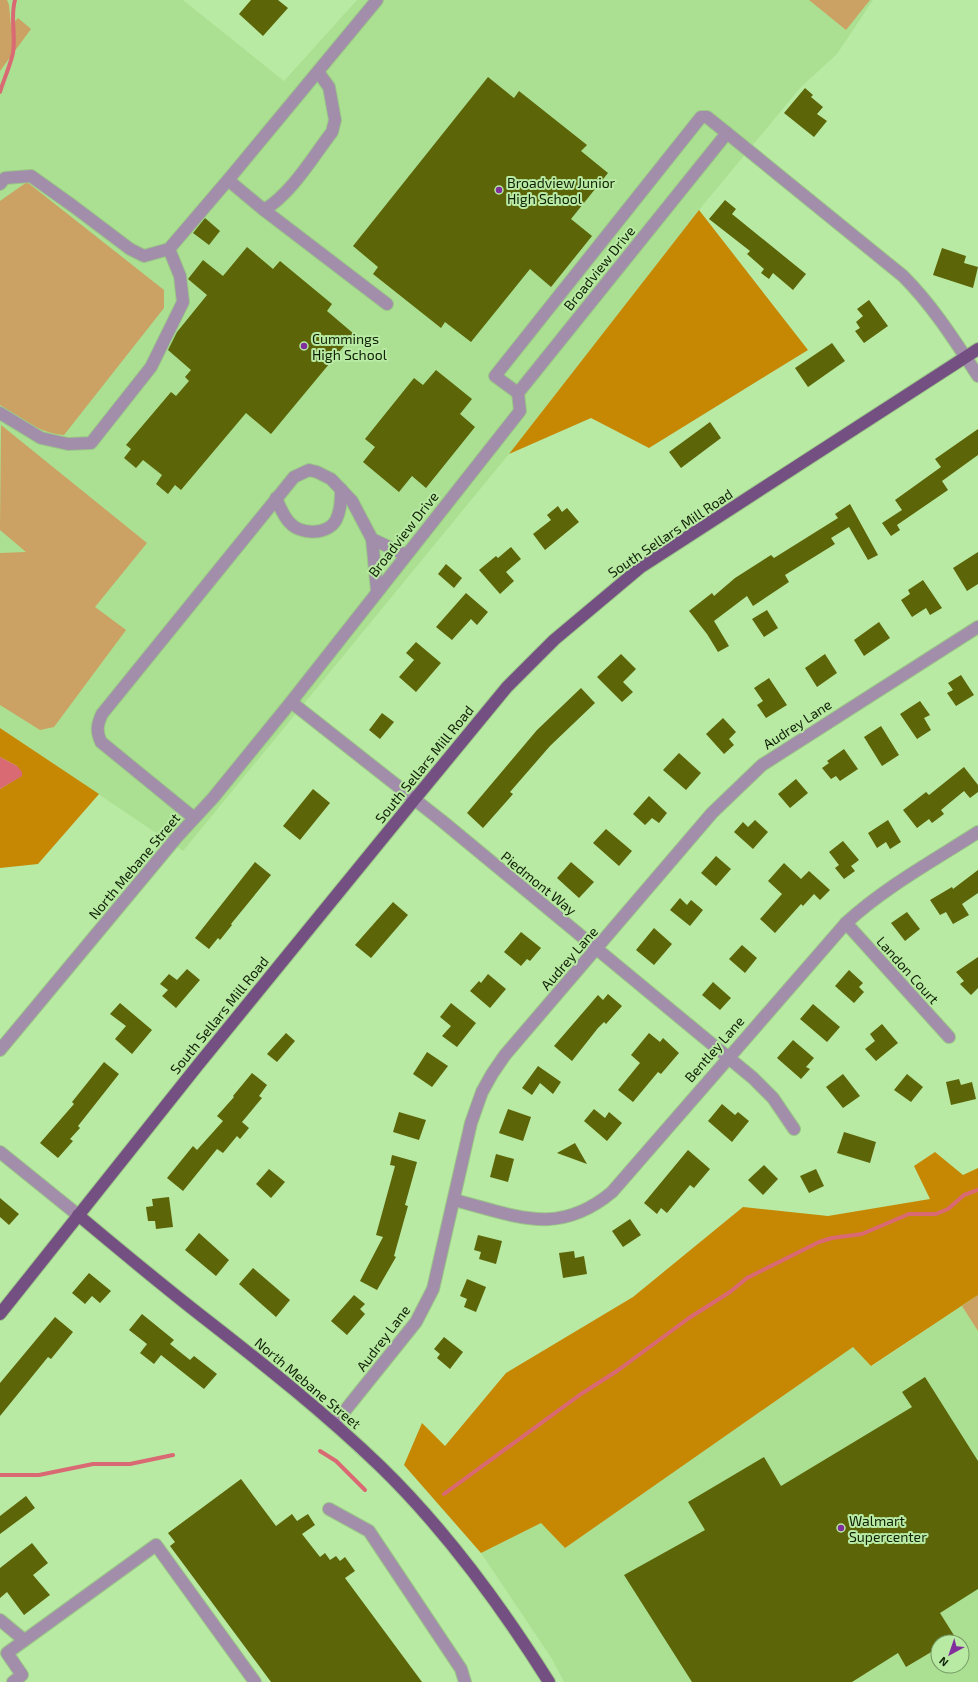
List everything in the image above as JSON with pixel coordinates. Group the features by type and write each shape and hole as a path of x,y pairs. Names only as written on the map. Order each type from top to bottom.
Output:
{"main road":[{"name":"South Sellars Mill Road","path":"0,1314 198,1065 414,800 507,688 554,640 611,590 641,567 978,349"},
{"name":"North Mebane Street","path":"78,1215 335,1423 381,1467 458,1551 517,1631 549,1682"}],"street":[{"path":"0,184 5,178 31,176 74,206 130,249 144,256 169,249 377,0"},
{"path":"264,210 276,203 287,192 332,132 335,120 329,87 318,72"},
{"path":"518,393 495,376 701,117 707,117 904,276 919,292 951,334 978,376"},
{"name":"Broadview Drive","path":"291,702 520,411 518,393 727,133"},
{"path":"228,180 264,210 387,304"},
{"path":"0,413 41,438 68,444 91,443 151,367 183,302 180,276 169,249"},
{"path":"194,818 101,742 97,734 97,724 102,714 294,477 309,470 317,472 331,479 352,501 372,539 377,591"},
{"path":"276,498 290,524 304,531 316,532 330,527 336,520 339,512 341,489"},
{"path":"372,539 406,555"},
{"name":"Audrey Lane","path":"335,1423 416,1322 433,1289 471,1123 482,1092 505,1055 712,813 762,765 978,627"},
{"name":"Piedmont Way","path":"291,702 383,774 753,1078 773,1098 794,1129"},
{"name":"North Mebane Street","path":"0,1050 291,702"},
{"name":"Bentley Lane","path":"454,1200 532,1220 560,1219 580,1213 597,1204 612,1192 727,1057 863,907 978,832"},
{"name":"Landon Court","path":"846,924 949,1037"},
{"name":"North Mebane Street","path":"0,1152 78,1215"},
{"path":"329,1509 369,1531 461,1670 465,1682"},
{"path":"21,1680 6,1653 156,1545 255,1682"},
{"path":"0,1620 24,1640"}],"shaded area":[{"path":"0,0 183,0 284,81 357,0 873,0 837,54 801,87 699,210 509,454 183,851 0,728"},
{"path":"0,0 7,0 9,5 11,26 18,18 31,29 0,71"},
{"path":"809,0 870,0 846,30"},
{"path":"27,182 164,290 164,308 64,435 55,434 38,428 22,420 0,405 0,201"},
{"path":"699,210 808,350 649,448 591,418 509,454"},
{"path":"1,425 147,543 95,607 126,630 54,727 40,730 0,705 0,553 26,552 0,530"},
{"path":"0,728 99,794 38,864 0,868 0,789 21,776 17,766 0,757"},
{"path":"0,757 17,766 22,772 22,776 0,789"},
{"path":"935,1152 963,1175 978,1168 978,1295 871,1366 853,1347 565,1548 541,1523 481,1553 404,1465 422,1423 445,1446 506,1373 633,1297 743,1207 828,1216 930,1199 914,1166"},
{"path":"978,1295 978,1682 564,1682 552,1659 481,1553 541,1523 565,1548 853,1347 872,1366"},
{"path":"978,1295 978,1331 962,1306"}],"building":[{"path":"251,0 278,0 288,8 263,36 239,14"},
{"path":"488,77 514,98 519,91 587,145 581,151 608,173 571,219 592,236 551,287 530,269 471,342 445,322 441,328 373,274 378,267 353,246"},
{"path":"805,88 813,95 811,97 823,107 817,114 827,121 814,137 784,113"},
{"path":"725,200 736,209 732,214 806,274 793,290 773,273 769,279 761,273 764,269 747,254 750,251 709,219"},
{"path":"205,218 220,231 209,245 193,233"},
{"path":"247,247 273,269 280,261 332,304 327,311 354,334 271,434 246,413 181,490 175,485 168,494 156,484 162,475 143,460 136,468 124,458 131,449 126,445 171,392 176,396 189,381 185,377 191,370 168,350 177,332 207,295 188,279 203,260 223,276"},
{"path":"942,248 966,256 964,263 978,267 973,288 933,275"},
{"path":"869,300 888,326 864,343 855,331 860,328 856,322 863,316 857,309"},
{"path":"832,343 845,361 808,387 795,368"},
{"path":"436,370 472,399 460,414 475,427 426,488 412,476 399,492 363,462 375,447 365,439 414,378 423,385"},
{"path":"710,422 721,438 681,468 669,452"},
{"path":"978,429 978,455 942,481 948,490 897,525 900,530 891,536 882,523 902,510 895,500 941,467 935,459"},
{"path":"850,504 878,555 868,560 849,527 831,538 835,544 785,575 789,582 753,606 747,596 714,621 729,646 718,652 707,634 689,611 712,593 714,596 735,578 771,555 774,558 838,518 835,514"},
{"path":"558,506 562,512 567,508 579,522 545,550 533,534 551,520 547,515"},
{"path":"511,547 521,559 506,572 514,581 500,594 479,570 496,556 498,558"},
{"path":"978,552 978,584 967,591 953,568"},
{"path":"446,564 462,578 454,588 438,574"},
{"path":"923,580 942,608 930,615 926,608 912,617 901,600 910,594 908,590"},
{"path":"466,593 488,612 477,625 471,619 452,640 436,627"},
{"path":"767,610 778,628 764,637 752,619"},
{"path":"879,622 890,638 864,656 854,640"},
{"path":"416,642 441,663 416,692 399,677 414,660 406,653"},
{"path":"621,654 636,669 623,682 633,692 622,702 597,677"},
{"path":"825,654 837,673 817,687 805,668"},
{"path":"961,675 974,695 956,706 947,693 953,690 948,683"},
{"path":"769,678 787,705 766,718 757,705 763,701 754,688"},
{"path":"581,688 595,703 550,746 510,792 513,794 483,828 467,813 537,730"},
{"path":"920,701 930,715 924,718 931,730 917,739 900,714"},
{"path":"382,713 394,722 380,739 369,730"},
{"path":"723,718 736,732 729,739 734,745 724,754 706,734"},
{"path":"881,726 899,755 882,766 864,737"},
{"path":"844,749 858,769 840,781 836,776 831,779 822,768 829,763 827,761"},
{"path":"679,753 701,773 686,790 663,770"},
{"path":"964,767 978,785 978,792 970,798 964,791 941,810 944,814 932,823 929,819 917,828 903,810 926,792 929,795"},
{"path":"796,779 808,793 790,808 778,794"},
{"path":"313,789 330,803 300,840 283,826"},
{"path":"649,796 667,813 659,823 652,818 645,825 633,814"},
{"path":"755,820 768,832 753,849 734,832 743,822 748,827"},
{"path":"888,820 901,842 890,849 886,842 877,848 868,833"},
{"path":"606,829 632,851 619,866 593,843"},
{"path":"843,841 859,860 851,866 855,871 844,879 835,868 839,865 829,852"},
{"path":"716,856 731,869 716,886 701,873"},
{"path":"255,862 271,875 231,924 232,925 220,940 218,938 209,949 195,938"},
{"path":"571,862 594,882 579,898 557,878"},
{"path":"784,863 801,879 809,871 830,890 820,900 814,894 803,906 801,904 775,933 760,919 782,894 768,881"},
{"path":"978,870 978,893 962,904 969,915 953,924 946,912 940,915 930,900 952,887 953,889"},
{"path":"680,898 687,905 691,900 703,910 690,926 670,910"},
{"path":"393,902 408,915 371,958 355,945"},
{"path":"907,912 920,929 905,941 891,923"},
{"path":"654,928 672,944 654,965 636,950"},
{"path":"521,932 541,948 530,961 527,959 521,966 504,952"},
{"path":"742,945 757,958 745,973 729,959"},
{"path":"978,957 978,988 971,995 960,984 964,981 956,972"},
{"path":"187,969 200,980 176,1008 162,996 168,990 160,984 169,974 177,980"},
{"path":"849,970 863,983 859,987 864,992 854,1003 835,986"},
{"path":"488,974 506,989 490,1008 470,991 479,981 481,983"},
{"path":"713,982 731,998 720,1010 702,995"},
{"path":"608,994 622,1006 606,1024 604,1022 598,1028 572,1061 554,1046 598,995 603,1000"},
{"path":"120,1003 152,1030 132,1054 115,1039 126,1026 110,1014"},
{"path":"451,1003 476,1023 457,1047 442,1036 451,1026 440,1017"},
{"path":"813,1004 840,1027 827,1042 800,1019"},
{"path":"882,1024 898,1043 876,1061 865,1049 875,1041 870,1034"},
{"path":"286,1033 295,1041 277,1062 267,1054"},
{"path":"649,1033 660,1042 663,1038 679,1053 661,1074 658,1072 633,1102 618,1090 640,1063 631,1055"},
{"path":"793,1040 814,1058 806,1067 810,1069 801,1079 777,1058"},
{"path":"427,1052 448,1066 432,1087 413,1074"},
{"path":"104,1062 119,1074 78,1126 80,1128 70,1139 73,1141 58,1158 40,1143 74,1104 72,1102"},
{"path":"538,1066 561,1082 553,1094 540,1083 532,1095 522,1088"},
{"path":"252,1073 267,1085 259,1096 262,1098 242,1122 249,1128 240,1139 237,1136 223,1153 217,1149 183,1191 167,1178 193,1146 197,1150 223,1121 217,1116"},
{"path":"843,1074 860,1096 843,1108 826,1087"},
{"path":"907,1074 923,1087 911,1102 894,1090"},
{"path":"959,1079 961,1085 972,1082 976,1099 951,1105 946,1082"},
{"path":"722,1104 735,1115 738,1112 749,1121 732,1142 708,1121"},
{"path":"508,1109 531,1117 523,1141 499,1133"},
{"path":"594,1109 605,1118 609,1112 622,1123 607,1141 584,1121"},
{"path":"399,1112 426,1120 419,1140 393,1132"},
{"path":"844,1132 876,1142 870,1163 837,1153"},
{"path":"575,1143 587,1164 557,1153"},
{"path":"688,1150 710,1169 694,1188 690,1185 667,1213 661,1208 657,1214 644,1203"},
{"path":"496,1154 514,1159 508,1182 490,1177"},
{"path":"392,1155 417,1162 405,1205 408,1206 394,1256 396,1257 377,1290 360,1281 383,1237 376,1235 395,1166 390,1165"},
{"path":"764,1165 778,1179 763,1195 748,1180"},
{"path":"269,1169 285,1182 271,1198 256,1184"},
{"path":"816,1169 824,1186 809,1193 800,1176"},
{"path":"169,1197 173,1227 156,1229 155,1221 148,1221 146,1207 153,1206 152,1199"},
{"path":"0,1198 19,1214 9,1225 0,1217"},
{"path":"630,1219 641,1235 623,1247 612,1231"},
{"path":"199,1233 229,1260 216,1276 185,1250"},
{"path":"478,1235 502,1241 496,1264 479,1259 481,1252 474,1250"},
{"path":"574,1251 575,1258 584,1256 587,1274 563,1278 559,1253"},
{"path":"253,1268 290,1300 276,1317 239,1284"},
{"path":"89,1273 111,1291 100,1303 92,1296 85,1304 72,1293"},
{"path":"467,1279 486,1287 476,1312 464,1307 467,1299 460,1296"},
{"path":"354,1295 365,1304 360,1309 365,1314 347,1335 331,1321"},
{"path":"142,1314 174,1340 170,1344 190,1360 194,1356 217,1374 204,1389 161,1355 154,1364 140,1353 147,1344 129,1330"},
{"path":"55,1317 73,1332 51,1359 48,1357 0,1416 0,1383"},
{"path":"444,1337 463,1352 450,1369 437,1358 440,1354 434,1349"},
{"name":"Walmart Supercenter","path":"925,1377 978,1461 978,1589 940,1613 953,1634 930,1634 930,1653 906,1667 898,1653 852,1682 692,1682 624,1575 705,1530 688,1502 764,1457 781,1486 912,1407 902,1392"},
{"path":"241,1479 276,1526 292,1514 297,1521 308,1514 315,1525 302,1534 320,1557 325,1553 330,1560 336,1556 340,1561 345,1557 355,1571 345,1578 422,1682 271,1682 170,1546 175,1542 168,1533"},
{"path":"26,1496 35,1508 0,1534 0,1516"},
{"path":"32,1543 48,1563 33,1575 50,1595 24,1615 7,1592 0,1598 0,1568"}],"waterway":[{"path":"0,92 13,53 13,13 15,0"},
{"path":"444,1494 581,1394 617,1371 689,1318 730,1292 747,1278 819,1242 832,1238 862,1234 909,1214 936,1214 948,1209 964,1195 978,1190"},
{"path":"320,1451 336,1461 365,1490"},
{"path":"0,1475 39,1475 93,1464 130,1464 173,1455"}],"place":[{"name":"Broadview Junior High School","path":"499,190"},
{"name":"Cummings High School","path":"304,346"},
{"name":"Walmart Supercenter","path":"841,1528"}]}
